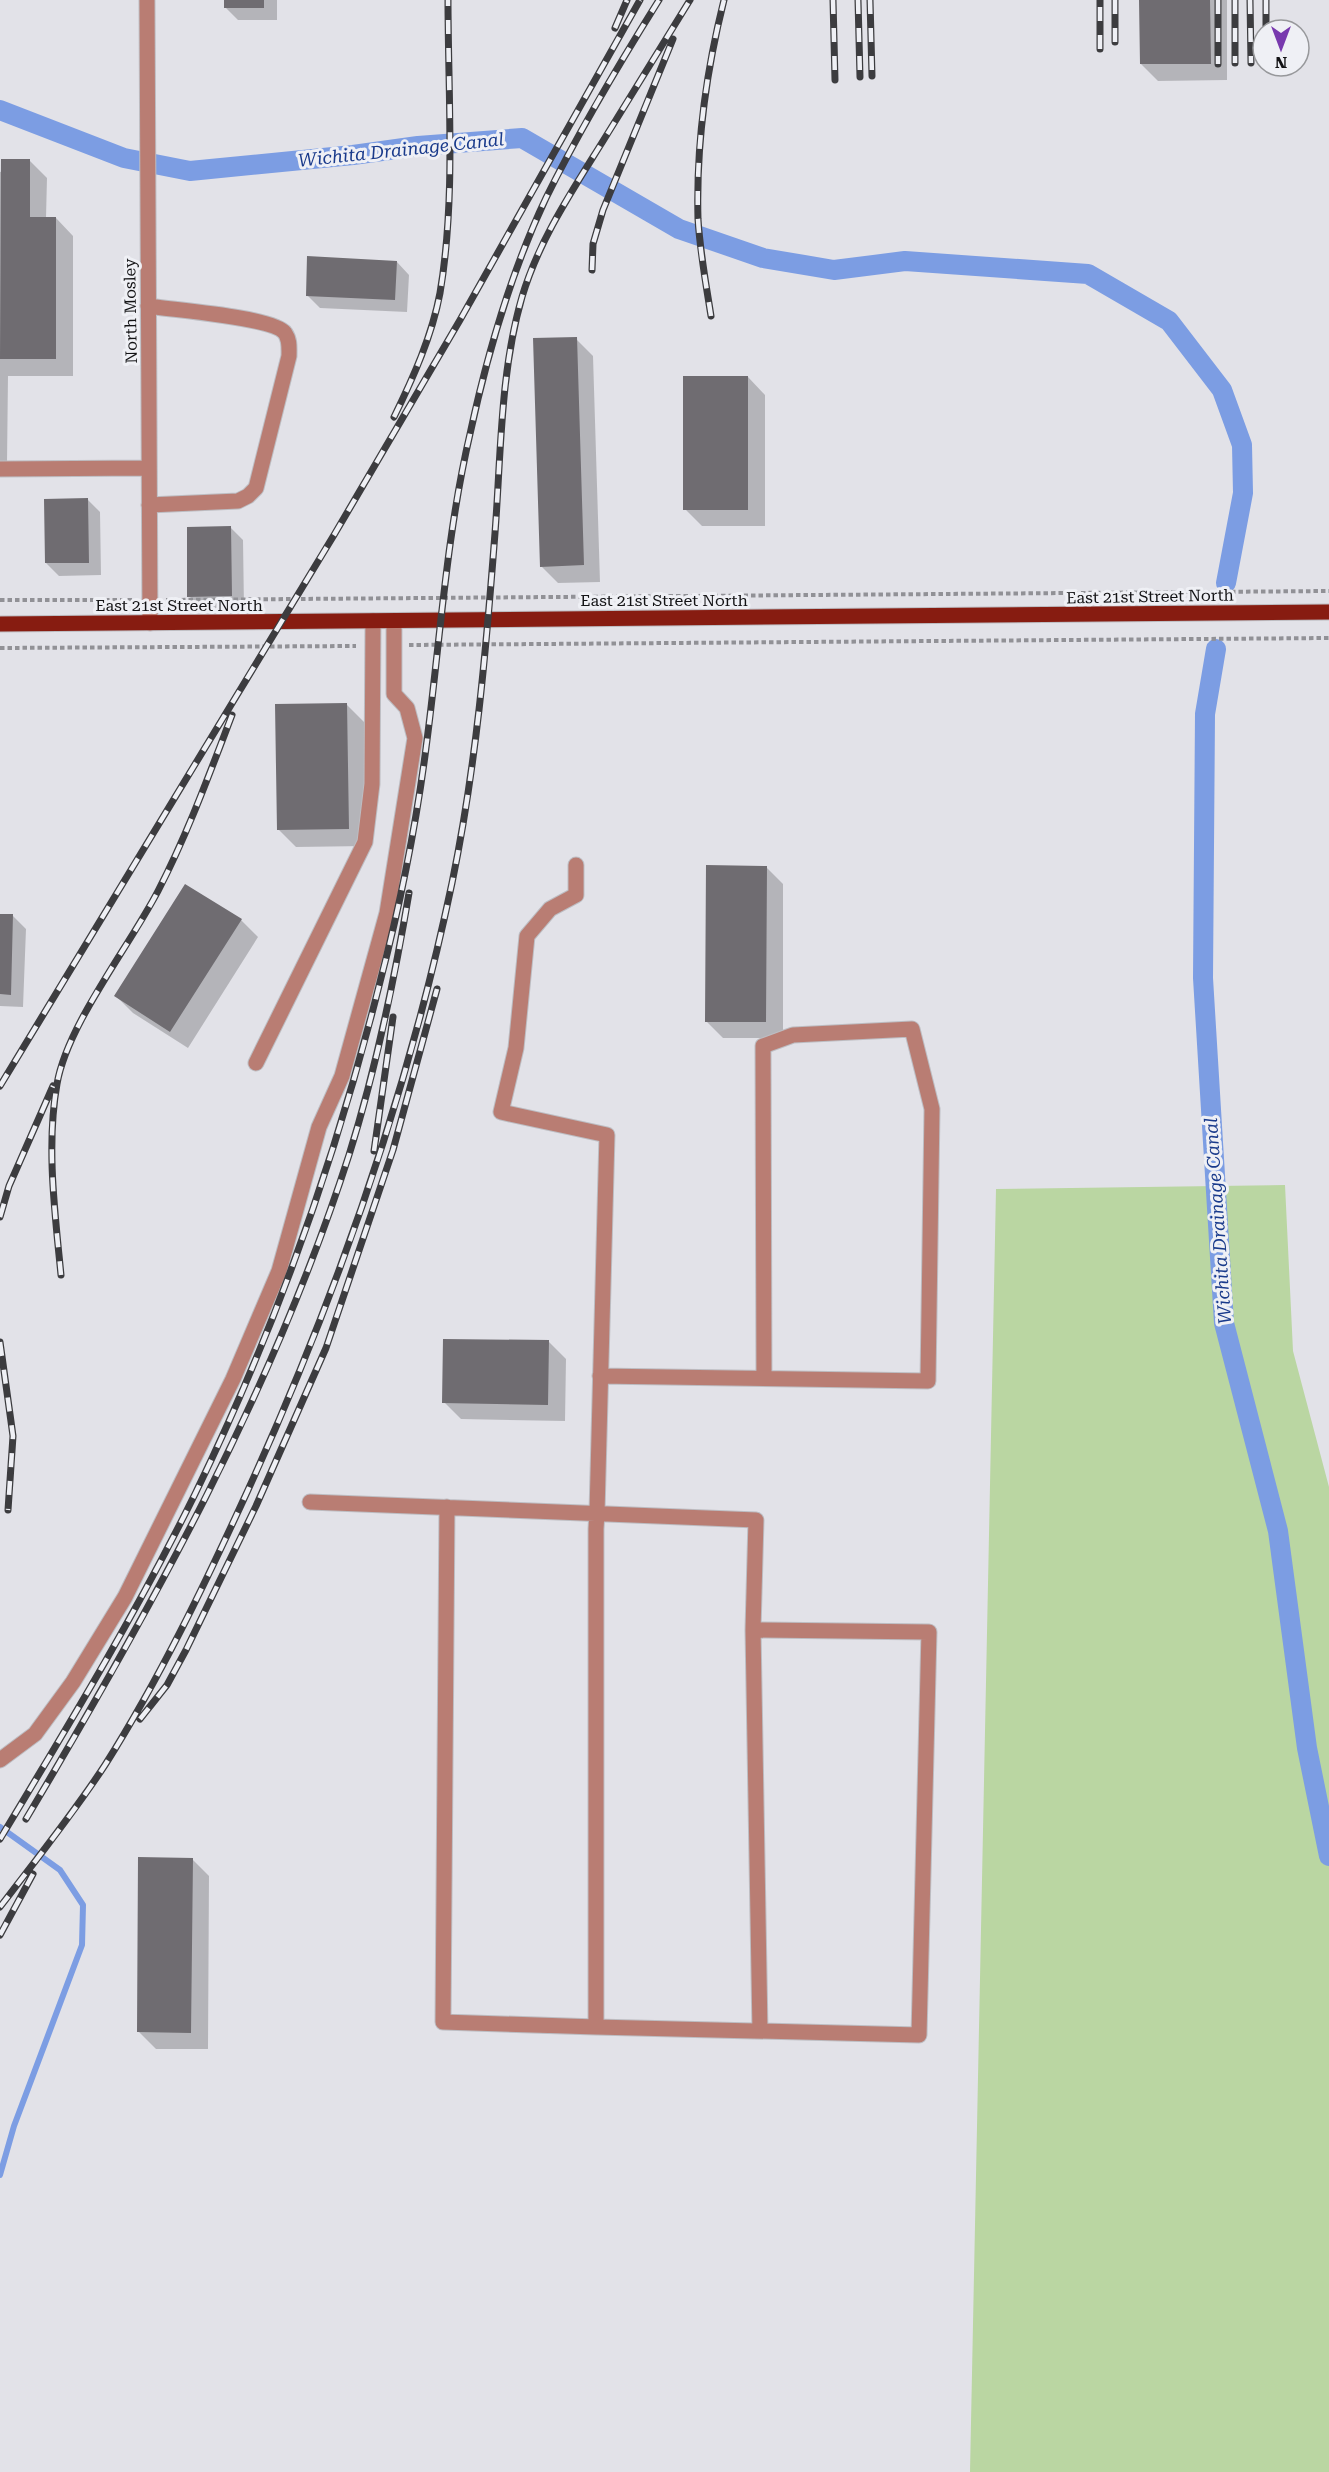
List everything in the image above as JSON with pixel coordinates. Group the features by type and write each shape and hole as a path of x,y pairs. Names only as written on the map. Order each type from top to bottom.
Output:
{"main road":[{"name":"East 21st Street North","path":"0,624 1329,612"}],"street":[{"name":"North Mosley","path":"147,0 150,623"},
{"path":"148,306 264,322 284,332 289,342 289,356 256,488 248,496 238,501 149,505"},
{"path":"0,469 149,468"},
{"path":"256,1062 365,842 372,784 373,621"},
{"path":"0,1760 35,1734 73,1682 125,1597 233,1379 279,1271 319,1127 342,1076 387,914 415,738 407,708 394,694 394,621"},
{"path":"576,866 576,895 550,909 527,936 516,1048 501,1112 607,1135 597,1512 596,2027"},
{"path":"600,1376 928,1381 932,1109 912,1029 793,1035 763,1046 764,1378"},
{"path":"310,1502 756,1520 753,1630 760,2031"},
{"path":"447,1507 443,2022 919,2036 929,1632 753,1630"}],"path":[{"path":"0,600 1329,591"},
{"path":"394,645 1329,638"},
{"path":"0,648 373,645"}],"green space":[{"path":"1285,1185 1293,1351 1329,1487 1329,2472 970,2472 996,1189"}],"building":[{"path":"224,0 264,0 264,8 224,8"},
{"path":"1139,0 1210,0 1211,64 1140,64"},
{"path":"1,159 30,159 30,217 56,217 56,359 0,359"},
{"path":"307,256 397,261 395,300 306,296"},
{"path":"577,337 584,565 540,567 533,338"},
{"path":"683,376 748,376 748,510 683,510"},
{"path":"88,498 89,563 45,563 44,499"},
{"path":"231,526 232,596 187,597 187,527"},
{"path":"347,703 349,829 277,830 275,704"},
{"path":"706,865 767,866 766,1022 705,1022"},
{"path":"185,884 242,919 170,1032 114,996"},
{"path":"0,914 13,914 11,995 0,994"},
{"path":"443,1339 549,1340 548,1405 442,1403"},
{"path":"138,1857 193,1858 191,2033 137,2032"}],"waterway":[{"name":"Wichita Drainage Canal","path":"0,110 124,158 190,171 353,155 418,146 522,138 679,229 763,258 834,270 905,261 1088,274 1169,321 1222,390 1242,445 1243,493 1226,583"},
{"name":"Wichita Drainage Canal","path":"1216,649 1205,714 1203,978 1224,1323 1278,1531 1307,1748 1329,1856"},
{"path":"0,1827 60,1870 83,1905 82,1945 14,2126 0,2175"}],"railway":[{"path":"394,417 427,341 437,309 445,257 450,184 448,0"},
{"path":"615,28 627,0"},
{"path":"0,1086 334,535 460,320 640,0"},
{"path":"0,1839 126,1625 173,1538 251,1370 301,1242 363,1048 401,895 422,777 455,512 470,434 492,344 511,284 546,198 600,98 659,0"},
{"path":"0,1907 93,1783 163,1665 281,1417 340,1268 392,1116 414,1039 452,883 468,796 484,665 505,385 522,297 537,256 557,216 690,0"},
{"path":"711,316 698,219 699,164 707,81 724,0"},
{"path":"833,0 835,80"},
{"path":"858,0 860,77"},
{"path":"870,0 872,76"},
{"path":"1100,0 1100,49"},
{"path":"1115,0 1115,42"},
{"path":"1218,0 1218,64"},
{"path":"1235,0 1235,63"},
{"path":"1250,0 1251,63"},
{"path":"1266,0 1266,18"},
{"path":"592,270 593,244 603,210 673,39"},
{"path":"61,1275 54,1204 52,1131 57,1084 63,1061 100,986 146,913 169,870 232,715"},
{"path":"26,1819 164,1578 247,1413 284,1328 318,1243 359,1123 384,1025 409,893"},
{"path":"140,1719 167,1685 186,1650 256,1506 326,1348 393,1150 437,989"},
{"path":"374,1151 393,1017"},
{"path":"0,1217 9,1186 53,1086"},
{"path":"0,1342 13,1436 8,1510"},
{"path":"0,1935 33,1874"}]}
